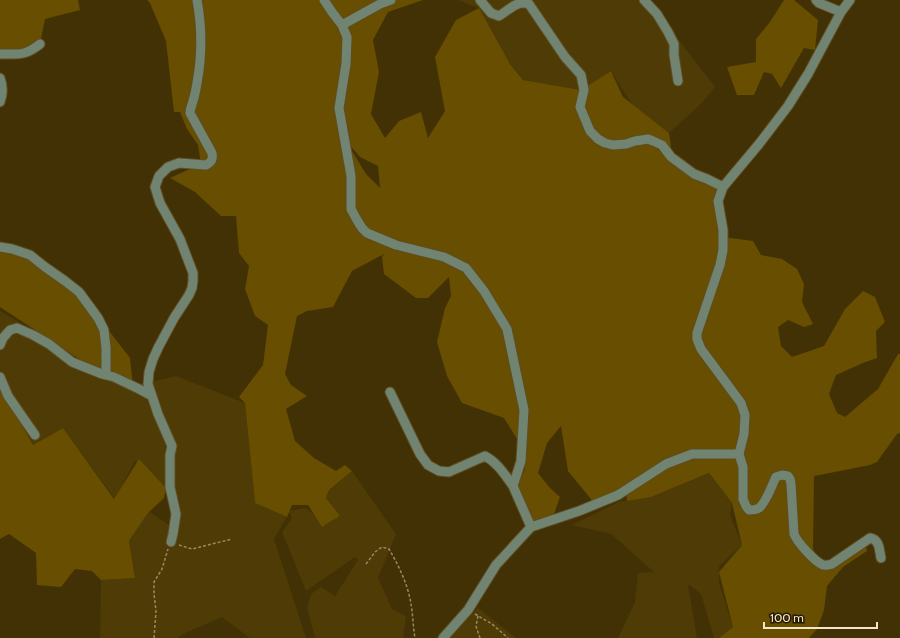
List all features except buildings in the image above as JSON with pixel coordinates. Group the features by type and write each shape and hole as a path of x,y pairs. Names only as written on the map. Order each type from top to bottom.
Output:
{"street":[{"path":"171,542 174,534 176,514 170,487 170,456 172,446 158,414 148,384 149,372 153,359 174,318 189,295 192,288 193,273 180,238 160,203 155,187 160,176 168,167 179,163 206,165 212,160 212,153 190,113 200,65 200,17 197,0"},
{"path":"324,0 342,25 347,37 346,64 339,108 351,176 351,209 356,220 367,233 396,245 444,257 466,268 484,291 507,329 524,410 521,460 513,486"},
{"path":"342,25 380,4 391,0"},
{"path":"480,0 491,13 499,16 515,4 525,2 529,4 565,57 581,75 584,90 580,107 590,131 598,139 613,145 626,144 635,141 654,141 662,145 671,157 694,174 723,187"},
{"path":"644,0 657,14 674,44 678,81"},
{"path":"816,0 819,3 842,12"},
{"path":"850,0 788,106 723,187 718,201 723,230 723,250 720,265 697,333 697,339 701,349 741,404 745,415 745,424 739,454 743,468 743,499 749,510 759,508 776,477 782,475 788,476 790,479 795,538 804,549 821,564 828,566 832,564 870,538 875,539 878,542 881,558"},
{"path":"0,54 24,54 33,50 40,44"},
{"path":"0,78 3,89 0,102"},
{"path":"0,247 30,255 80,292 98,318 104,330 106,375"},
{"path":"0,345 3,338 10,330 17,328 49,344 72,362 96,372 114,377 152,396"},
{"path":"0,377 8,396 35,435"},
{"path":"390,392 420,454 428,465 439,471 449,472 485,456 492,460 513,486 531,527"},
{"path":"443,638 468,610 496,565 531,527 579,511 618,495 666,464 692,454 739,454"}],"path":[{"path":"154,638 156,612 154,582 162,569 171,542 192,549 232,539"},
{"path":"366,564 375,552 382,547 389,549 395,558 406,585 411,603 415,638"},
{"path":"468,610 492,624 508,638"},
{"path":"478,616 476,626 480,638"}],"shaded area":[{"path":"0,0 78,0 80,10 45,19 40,44 24,54 0,54"},
{"path":"147,0 423,0 388,12 373,40 379,72 371,114 385,138 399,121 421,112 428,138 445,111 435,57 456,20 479,8 510,64 523,80 581,90 611,71 623,97 669,133 672,153 720,185 723,237 753,241 761,255 782,259 797,269 804,284 802,302 813,324 804,327 788,320 778,327 781,346 792,357 824,346 845,309 863,291 875,297 885,322 876,331 877,358 836,375 829,394 837,413 845,417 878,389 898,354 900,354 900,433 897,434 877,462 870,465 814,476 813,549 821,564 832,564 865,541 867,551 843,567 827,586 824,610 817,629 809,638 719,638 733,627 719,572 742,545 732,503 709,473 651,497 627,501 626,486 595,504 568,471 561,426 547,443 538,473 550,488 560,497 552,520 531,527 515,491 525,469 521,461 517,439 504,418 462,403 447,376 437,342 445,308 451,296 449,277 428,298 416,298 384,274 382,257 384,254 352,271 333,307 307,311 297,316 285,374 291,385 307,396 286,409 295,441 314,458 336,471 345,465 352,471 329,490 326,498 340,516 322,527 308,505 292,505 287,517 255,503 245,403 239,397 263,365 268,325 255,316 245,289 249,266 239,253 236,216 221,216 195,192 170,178 201,164 198,145 187,129 180,112 174,112 166,41 150,3","holes":["346,141 360,157 378,166 380,188 366,174"]},
{"path":"458,0 648,0 715,87 703,102 669,133 633,106 611,71 581,90 523,80 485,32 479,8"},
{"path":"784,0 794,0 818,20 815,50 804,48 781,88 772,74 764,72 754,95 737,95 727,67 756,62 756,39 770,22"},
{"path":"0,247 30,255 79,292 130,358 133,386 102,374 0,307"},
{"path":"0,311 96,367 140,385 176,376 245,403 255,503 287,517 274,539 306,638 250,638 222,617 183,634 178,638 100,638 101,580 135,578 129,541 148,511 169,525 171,494 155,477 135,461 115,499 63,428 33,445 0,387"},
{"path":"0,387 33,445 63,428 114,499 139,459 166,488 164,498 147,514 129,541 135,578 101,580 92,571 75,569 61,587 37,585 36,553 9,534 0,539"},
{"path":"352,471 396,534 378,578 392,609 406,616 403,638 315,638 307,608 311,594 321,587 335,596 358,560 355,557 306,591 282,532 292,518 288,511 306,508 326,525 340,516 324,502 329,490"},
{"path":"709,473 732,503 730,515 742,545 719,566 719,583 733,627 719,638 714,638 701,594 688,584 697,638 618,638 635,602 638,573 654,572 611,534 572,525 618,502 651,497"},
{"path":"478,608 516,638 449,638"}]}
